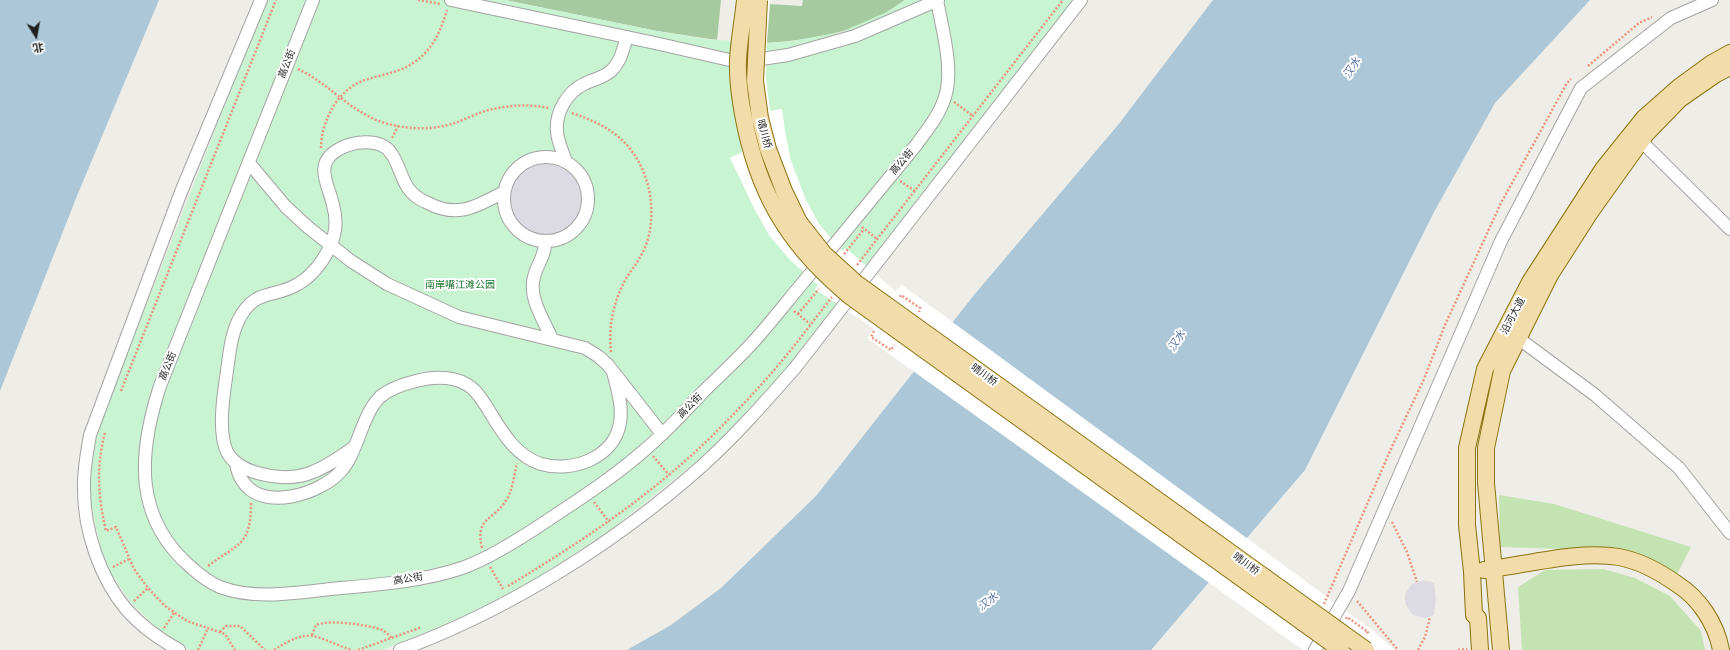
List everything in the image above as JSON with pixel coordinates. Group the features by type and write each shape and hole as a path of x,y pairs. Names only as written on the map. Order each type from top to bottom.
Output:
{"main road":[{"name":"晴川桥","path":"745,0 738,60 738,79 741,106 752,155 767,196 795,242 811,260 828,278 851,297 1341,650"},
{"name":"晴川桥","path":"759,0 755,81 760,118 768,149 784,191 799,222 824,254 856,283 1366,650"},
{"name":"沿河大道","path":"1480,650 1478,618 1474,615 1472,572 1466,525 1467,448 1485,368 1530,282 1603,169 1644,118 1679,87 1712,63 1730,54"},
{"name":"沿河大道","path":"1501,650 1486,484 1486,448 1502,371 1550,276 1590,211 1646,134 1680,99 1716,74 1730,67"},
{"path":"1472,572 1581,556 1620,558 1657,570 1689,592 1706,613 1721,650"}],"street":[{"path":"179,650 158,637 126,608 115,594 96,554 89,529 85,504 85,474 90,435 181,192 261,0"},
{"name":"高公街","path":"313,0 160,386 153,406 144,460 146,493 155,520 172,547 200,575 213,584 232,590 263,594 291,593 420,578 463,567 488,563 539,526 588,494 646,449 754,342 917,144 930,125 945,98 948,83 947,56 937,0"},
{"path":"450,3 627,37 734,61 748,62 788,55 854,36 937,0"},
{"path":"400,650 467,622 565,567 612,536 703,465 746,423 794,368 1081,0"},
{"path":"1315,650 1349,591 1501,241 1581,88 1671,18 1712,0"},
{"path":"566,162 557,133 557,124 566,99 574,90 602,77 612,69 618,62 627,37"},
{"path":"1641,141 1730,229"},
{"path":"353,448 314,472 300,477 283,478 255,472 236,463 228,454 225,447 222,424 225,384 231,346 234,332 240,318 253,301 259,297 289,289 306,278 322,260 331,246 335,233 335,218 333,203 323,171 326,162 334,152 352,144 370,142 382,145 392,154 406,186 413,194 430,205 446,210 460,211 474,208 504,192"},
{"path":"543,157 559,159 566,162 577,171 585,182 588,196 587,210 579,226 572,232 555,240 546,241 530,238 516,229 507,216 504,192 510,177 514,171 527,161 543,157"},
{"path":"249,163 286,207 351,262 387,284 443,311 472,321 585,348 598,356 613,372 662,434"},
{"path":"546,241 544,256 534,276 532,294 552,339"},
{"path":"1518,338 1595,394 1679,468 1730,533"},
{"path":"236,463 242,481 251,490 265,495 284,497 302,494 323,485 334,478 342,469 370,412 381,397 401,385 424,380 446,378 467,384 474,389 505,435 519,451 530,459 541,464 563,467 585,463 604,450 616,435 620,422 619,398 613,372"},
{"path":"314,472 323,485"}],"path":[{"path":"326,162 322,156 321,137 325,122 331,109 340,98 360,82 398,70 416,60 426,51 435,39 450,3"},
{"path":"287,64 315,78 362,114 398,126 414,128 440,126 455,123 489,110 531,106 561,110 585,118 601,125 621,139 636,159 648,185 652,215 650,231 644,249 620,291 612,319 610,334 613,372"},
{"path":"949,108 954,95"},
{"path":"952,101 973,116"},
{"path":"896,178 914,191"},
{"path":"842,256 864,229 877,239"},
{"path":"854,266 860,271"},
{"path":"810,324 798,314 818,288 825,293"},
{"path":"831,297 837,302"},
{"path":"503,589 488,563 480,539 481,527 484,521 503,505 508,498 519,451"},
{"path":"659,463 669,475"},
{"path":"200,575 210,565 232,552 247,534 251,514 251,490"},
{"path":"587,504 593,500 609,522"},
{"path":"1385,509 1407,552 1417,582"},
{"path":"104,572 129,559"},
{"path":"126,608 148,588"},
{"path":"1349,591 1398,650"},
{"path":"158,637 174,614"},
{"path":"1418,650 1425,637 1430,617"},
{"path":"312,635 316,625 331,621 377,628 387,633 392,638"},
{"path":"220,632 226,626 240,626 265,650"},
{"path":"198,650 208,628"},
{"path":"274,650 295,638 312,635 352,650"}],"green space":[{"name":"南岸嘴江滩公园","path":"266,0 505,0 657,31 706,39 759,43 787,42 841,32 885,13 905,0 1073,0 779,378 706,454 609,531 536,579 461,618 382,650 189,650 161,632 131,603 109,570 101,551 91,503 90,474 96,437 106,408"},
{"path":"505,0 721,0 717,40 657,31"},
{"path":"803,0 905,0 890,11 874,19 839,32 785,42 767,43 770,4 802,6"},
{"path":"1499,495 1554,504 1691,547 1677,574 1624,551 1500,547"},
{"path":"1603,569 1635,578 1670,596 1701,631 1705,650 1522,650 1518,587 1545,570"}],"shaded area":[{"path":"546,153 555,154 572,161 584,173 591,190 591,208 584,225 572,237 555,244 546,245 537,244 520,237 508,225 501,208 500,199 501,190 508,173 520,161 537,154"},
{"path":"1423,580 1434,583 1436,599 1434,615 1425,618 1413,615 1406,605 1405,600 1405,594 1412,584"}],"water":[{"path":"0,0 159,0 77,196 0,391"},
{"name":"汉水","path":"1213,0 1590,0 1495,103 1434,212 1305,470 1151,650 627,650 671,625 721,588 816,496 974,295 1118,125"}],"pier":[{"path":"739,0 770,0 767,34 766,78 770,111 782,109 791,161 806,200 819,224 842,251 846,248 895,291 902,285 1372,630 1395,650 1303,650 867,338 874,329 815,289 818,285 790,260 769,235 730,158 742,152 730,86 729,70"}]}
